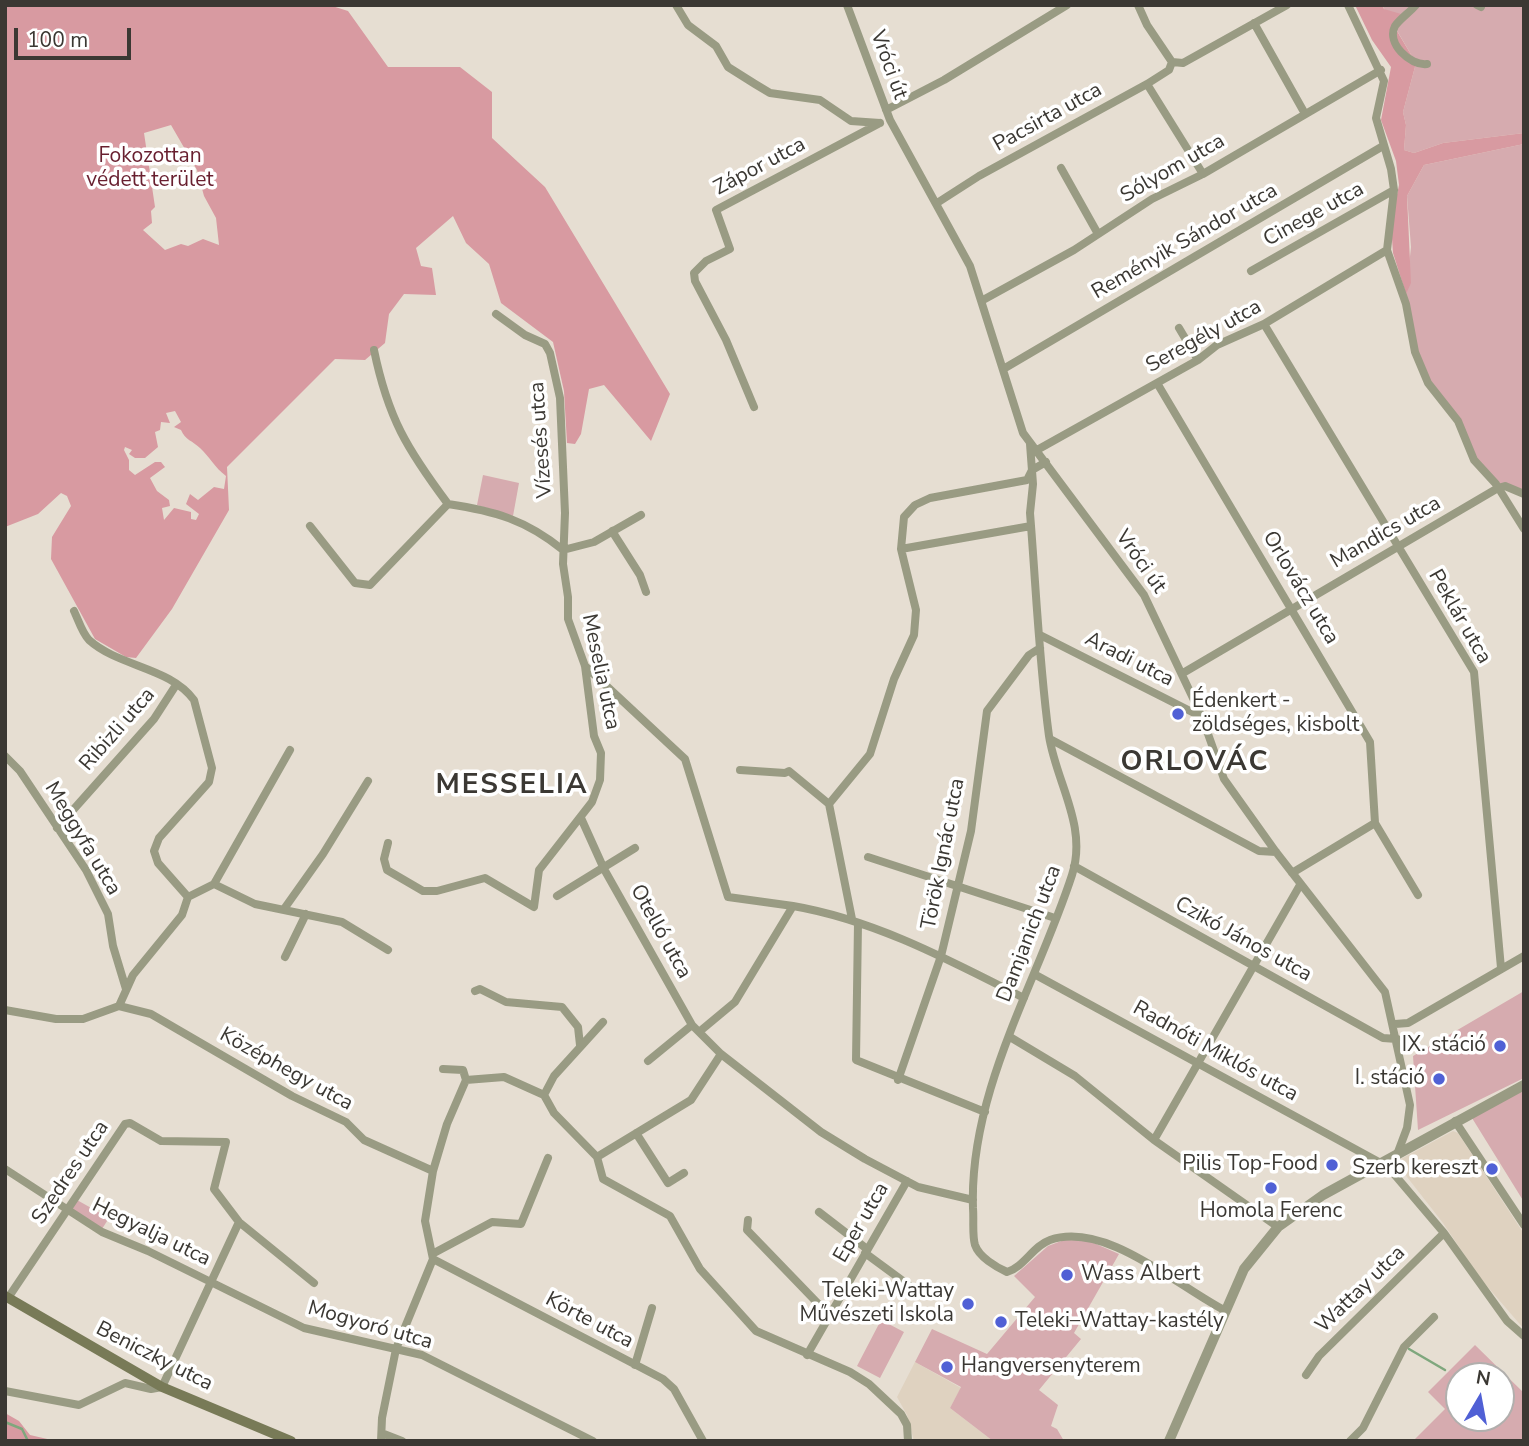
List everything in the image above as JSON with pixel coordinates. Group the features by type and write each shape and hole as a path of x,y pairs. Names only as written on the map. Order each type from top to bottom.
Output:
{"main road":[{"name":"Beniczky utca","path":"7,1297 162,1387 291,1441"}],"street":[{"path":"676,5 688,25 716,46 729,67 770,93 820,100 851,121 890,120"},
{"name":"Vróci út","path":"847,5 890,120 970,266 1005,368 1023,433 1144,595 1183,673 1224,779 1300,885 1385,992 1395,1024 1410,1105 1407,1128 1398,1152"},
{"path":"886,110 944,80 1067,5"},
{"path":"1138,5 1146,25 1172,62 1182,63 1287,5"},
{"path":"1348,5 1381,69 1384,81 1376,118 1391,169 1394,190 1387,250 1404,294 1415,352 1428,383 1458,421 1474,460 1498,488 1524,529"},
{"path":"1416,5 1395,26 1394,33 1406,60 1417,65 1427,64"},
{"path":"1254,23 1304,112"},
{"name":"Pacsirta utca","path":"937,203 979,176 1147,84 1170,70 1172,62"},
{"name":"Sólyom utca","path":"983,300 1098,234 1152,199 1203,174 1381,69"},
{"path":"1147,84 1203,174"},
{"name":"Zápor utca","path":"754,407 726,340 695,281 694,273 698,267 730,249 716,210 880,122"},
{"name":"Reményik Sándor utca","path":"1005,368 1383,146"},
{"path":"1061,168 1098,234"},
{"name":"Cinege utca","path":"1251,271 1394,190"},
{"name":"Seregély utca","path":"1037,450 1198,360 1217,345 1264,324 1387,250"},
{"name":"Vízesés utca","path":"496,314 525,335 545,344 550,353 560,397 563,550"},
{"name":"Peklár utca","path":"1264,324 1474,672 1501,968"},
{"path":"1179,328 1198,360"},
{"path":"374,350 384,397 410,453 448,504 473,508 527,524 563,550 594,542 641,515"},
{"name":"Orlovácz utca","path":"1157,383 1293,608 1370,742 1375,824 1418,895"},
{"name":"Damjanich utca","path":"1030,442 1031,526 1050,739 1076,831 1078,848 1074,866 1010,1037 978,1135 973,1200 974,1240 981,1254 1007,1272 1047,1241 1076,1236 1099,1239 1224,1310"},
{"path":"829,804 870,754 894,679 914,635 916,610 901,549 902,522 915,505 930,498 1027,480 1031,470 1046,462"},
{"path":"1498,488 1505,486 1522,494 1512,510"},
{"name":"Mandics utca","path":"1183,673 1498,488"},
{"path":"310,526 355,583 370,585 448,504"},
{"path":"901,549 1031,526"},
{"path":"612,531 640,575 646,592"},
{"name":"Meselia utca","path":"388,843 384,859 387,870 423,891 437,891 481,877 534,906 540,870 581,818 600,780 601,753 594,736 585,666 568,619 563,550"},
{"path":"74,611 87,638 126,663 146,669 176,685 194,700 212,768 209,782 159,838 154,851 158,863 188,897"},
{"name":"Aradi utca","path":"1040,635 1202,717"},
{"name":"Török Ignác utca","path":"898,1080 941,956 971,831 987,711 1029,655 1040,648"},
{"path":"585,666 685,759 727,895 793,906 855,921 941,956 1024,998"},
{"name":"Ribizli utca","path":"57,828 154,719 176,685"},
{"path":"1050,739 1259,851 1276,852"},
{"path":"5,1010 56,1019 83,1019 119,1006 133,975 182,915 188,897 214,884 290,750"},
{"name":"Meggyfa utca","path":"5,756 20,771 86,870 108,914 113,946 126,989"},
{"path":"740,770 789,771 829,804 855,921 856,1060 898,1080 985,1112"},
{"path":"284,909 323,854 368,781"},
{"name":"Otelló utca","path":"581,818 604,869 692,1025 721,1054 821,1132 907,1181 930,1191 973,1200"},
{"path":"1292,873 1375,824"},
{"path":"557,896 635,848"},
{"path":"868,856 1055,918"},
{"name":"Czikó János utca","path":"1074,866 1383,1038 1397,1038"},
{"path":"214,884 242,900 342,922 388,950"},
{"path":"1154,1140 1300,885"},
{"path":"699,1032 735,1002 793,906"},
{"path":"285,957 306,914"},
{"path":"1395,1024 1408,1023 1524,956"},
{"name":"Radnóti Miklós utca","path":"1034,974 1388,1167 1444,1233 1507,1321 1524,1336"},
{"path":"475,991 480,989 506,1002 562,1007 578,1027 580,1045"},
{"name":"Középhegy utca","path":"119,1006 150,1014 292,1096 346,1122 364,1140 433,1171"},
{"path":"544,1095 554,1076 603,1021"},
{"path":"648,1061 692,1025"},
{"path":"1010,1037 1075,1076 1154,1140 1278,1227"},
{"path":"597,1157 691,1100 721,1054"},
{"path":"402,1441 382,1437 382,1418 396,1349 433,1256 425,1222 433,1171 447,1124 466,1080 463,1070 443,1069"},
{"path":"466,1080 504,1077 544,1095 554,1113 597,1157 603,1179 670,1216 700,1269 756,1331 807,1356 850,1372 869,1384 901,1414 907,1425 908,1441"},
{"path":"1169,1441 1244,1269 1278,1227 1323,1195 1380,1162 1524,1085"},
{"path":"1455,1121 1524,1225"},
{"name":"Szedres utca","path":"7,1297 125,1124 130,1124 161,1142 226,1142 213,1186 239,1223"},
{"path":"1407,1128 1418,1142"},
{"path":"636,1133 668,1183 684,1173"},
{"path":"433,1256 492,1222 521,1224 548,1158"},
{"name":"Hegyalja utca","path":"5,1170 102,1232 212,1282"},
{"name":"Eper utca","path":"807,1356 907,1181"},
{"path":"819,1212 922,1295"},
{"path":"748,1220 747,1230 830,1316"},
{"path":"5,1391 79,1405 125,1383 151,1389 162,1387 239,1223 314,1283"},
{"name":"Wattay utca","path":"1306,1375 1319,1356 1444,1233"},
{"name":"Körte utca","path":"433,1256 663,1379 674,1389 703,1441"},
{"name":"Mogyoró utca","path":"212,1282 304,1328 422,1355 593,1441"},
{"path":"635,1366 652,1308"},
{"path":"1350,1441 1363,1428 1404,1347 1434,1317"}],"shaded area":[{"name":"Fokozottan védett terület","path":"5,5 329,5 348,11 388,67 460,67 492,92 492,138 545,187 670,394 651,441 604,385 589,389 581,434 575,444 567,443 564,391 553,342 501,303 489,264 466,243 453,216 416,248 421,266 432,268 436,295 404,294 389,314 385,343 365,360 335,359 227,467 229,510 172,609 136,658 126,657 95,639 51,559 52,537 71,506 67,496 61,493 38,514 5,527","holes":["171,125 197,170 204,196 216,218 219,245 203,239 188,246 181,244 165,250 143,230 152,223 151,211 155,207 144,133","175,411 181,422 174,427 181,430 226,476 224,489 214,487 198,500 190,494 186,504 199,514 196,520 191,519 191,512 174,508 164,520 162,508 170,506 169,500 157,491 150,478 165,467 161,462 155,462 135,475 129,470 129,460 124,450 125,447 132,450 129,454 135,458 145,458 158,447 155,432 160,430 161,422 170,423 166,413"]},
{"path":"1355,5 1382,5 1384,9 1401,14 1394,26 1416,63 1403,112 1406,125 1404,150 1414,153 1443,143 1524,133 1524,144 1424,165 1407,196 1411,283 1406,294 1393,253 1391,224 1399,185 1396,161 1381,120 1391,67 1372,40"},
{"path":"1382,5 1524,5 1524,133 1443,143 1414,153 1404,150 1406,125 1403,112 1416,63"},
{"path":"1524,144 1524,494 1498,488 1474,460 1458,421 1428,383 1415,352 1406,294 1411,247 1407,196 1424,165"},
{"path":"483,475 519,483 513,516 477,505"},
{"path":"1524,991 1524,1078 1418,1130 1413,1056"},
{"path":"1524,1090 1524,1202 1472,1118"},
{"path":"1453,1131 1458,1133 1524,1234 1524,1329 1480,1278 1443,1223 1400,1168 1401,1159"},
{"path":"77,1200 109,1218 102,1229 70,1210"},
{"path":"1064,1240 1087,1240 1119,1254 1074,1333 1081,1339 1039,1390 1058,1405 1051,1426 1057,1429 1064,1441 993,1441 950,1408 961,1387 915,1362 932,1329 987,1354 1035,1297 1014,1276 1048,1246"},
{"path":"881,1320 904,1332 880,1378 857,1366"},
{"path":"1475,1345 1492,1362 1458,1362"},
{"path":"915,1362 961,1388 950,1408 993,1441 914,1441 907,1415 897,1397"},
{"path":"1445,1375 1445,1409 1428,1392"},
{"path":"1515,1384 1524,1393 1524,1441 1413,1441 1445,1409 1445,1432 1515,1432"},
{"path":"5,1413 19,1421 30,1435 56,1441 5,1441"}],"waterway":[{"path":"1409,1349 1445,1370"},
{"path":"5,1422 22,1429 28,1441"}],"place":[{"name":"Édenkert - zöldséges, kisbolt","path":"1178,714"},
{"name":"IX. stáció","path":"1500,1046"},
{"name":"I. stáció","path":"1439,1079"},
{"name":"Pilis Top-Food","path":"1332,1165"},
{"name":"Szerb kereszt","path":"1492,1169"},
{"name":"Homola Ferenc","path":"1271,1188"},
{"name":"Wass Albert","path":"1067,1275"},
{"name":"Teleki-Wattay Művészeti Iskola","path":"968,1304"},
{"name":"Teleki–Wattay-kastély","path":"1001,1322"},
{"name":"Hangversenyterem","path":"947,1367"}],"district":[{"name":"ORLOVÁC","path":"1195,763"},
{"name":"MESSELIA","path":"512,786"}]}
